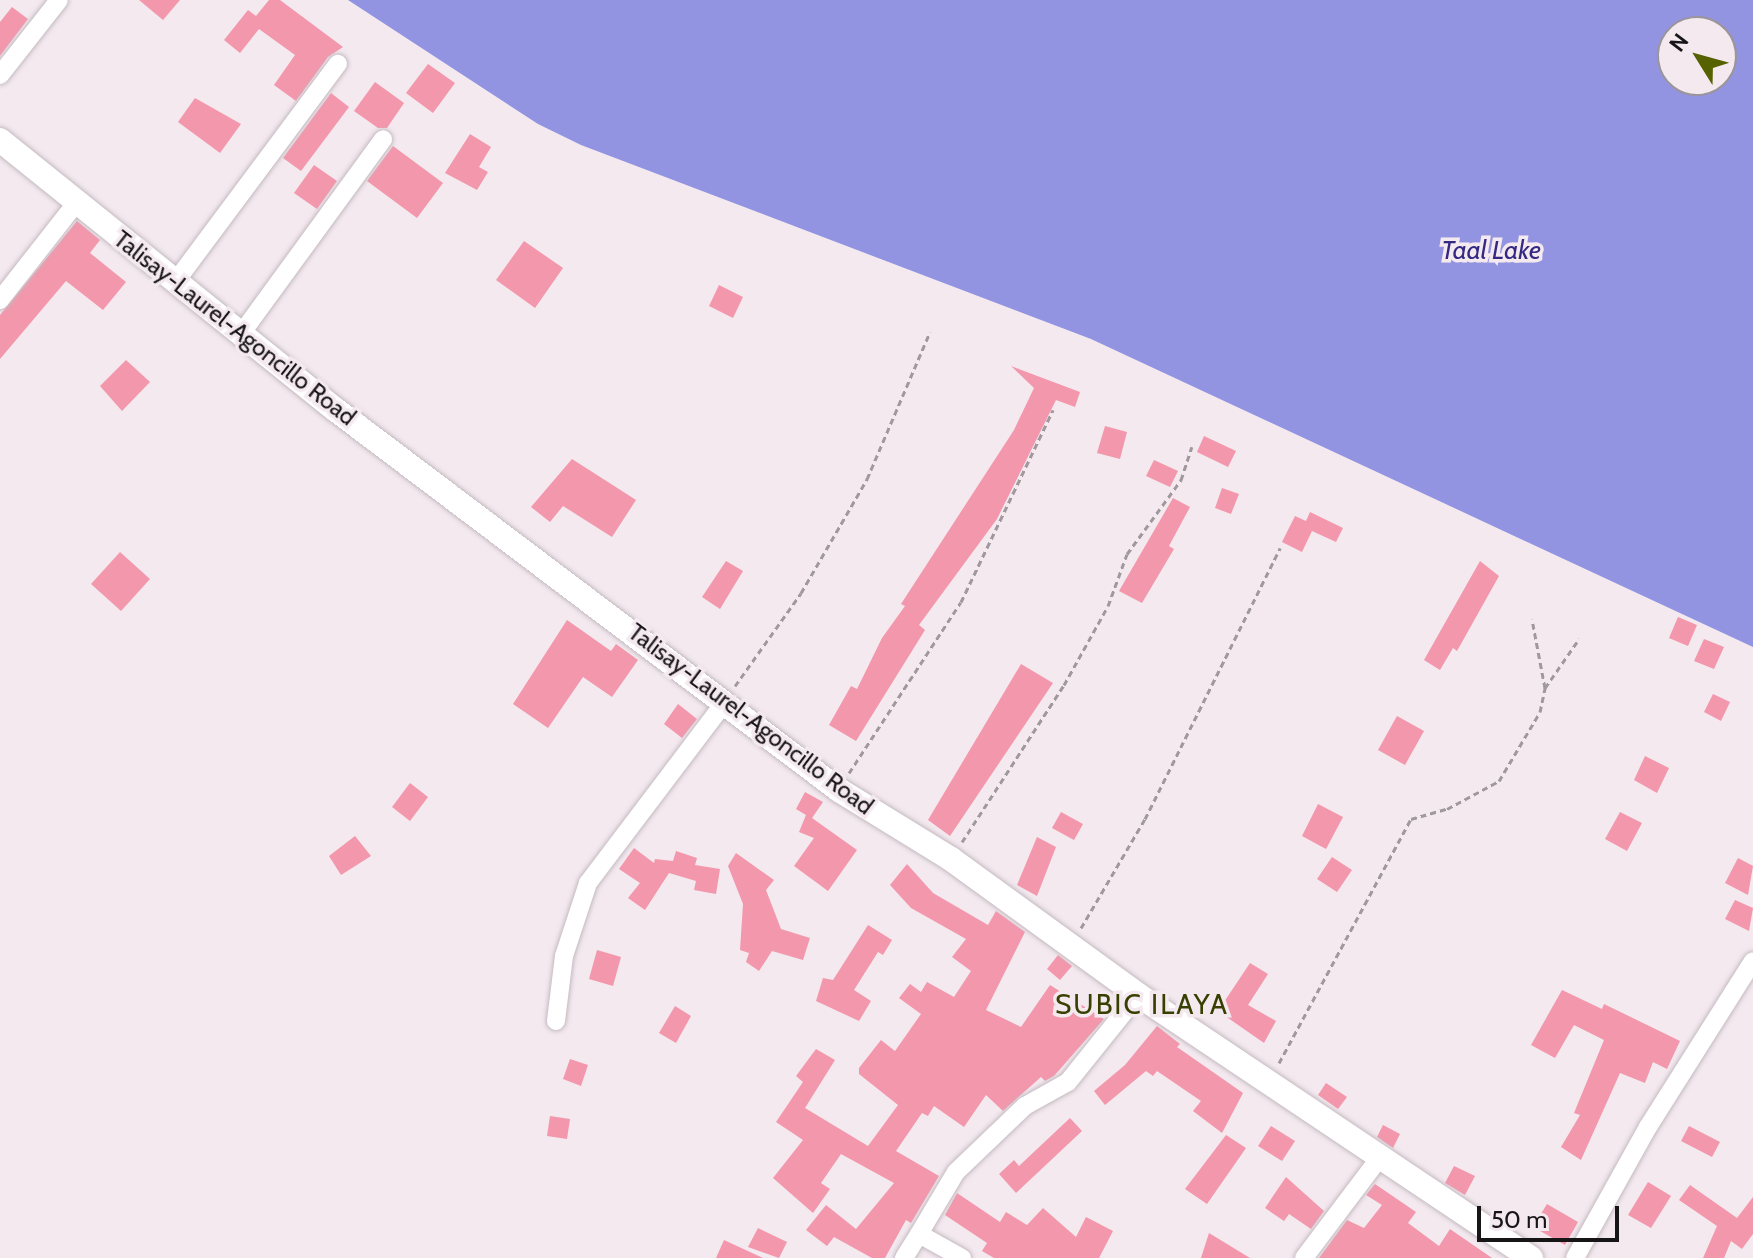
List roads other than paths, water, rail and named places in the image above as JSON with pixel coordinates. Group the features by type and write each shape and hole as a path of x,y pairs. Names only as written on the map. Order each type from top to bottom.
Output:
{"main road":[{"name":"Talisay-Laurel-Agoncillo Road","path":"0,140 241,334 839,790 951,859 1138,995 1531,1258"}],"street":[{"path":"0,75 59,0"},
{"path":"176,281 338,64"},
{"path":"241,334 383,139"},
{"path":"0,300 76,203"},
{"path":"556,1021 564,956 588,883 724,703"},
{"path":"1575,1258 1648,1127 1753,961"},
{"path":"904,1258 956,1172 1025,1106 1068,1082 1138,995"},
{"path":"1304,1258 1381,1156"},
{"path":"919,1234 962,1258"}],"water":[{"name":"Taal Lake","path":"348,0 1753,0 1753,647 1091,339 581,145 538,124"}],"district":[{"name":"SUBIC ILAYA","path":"1142,1004"}]}
